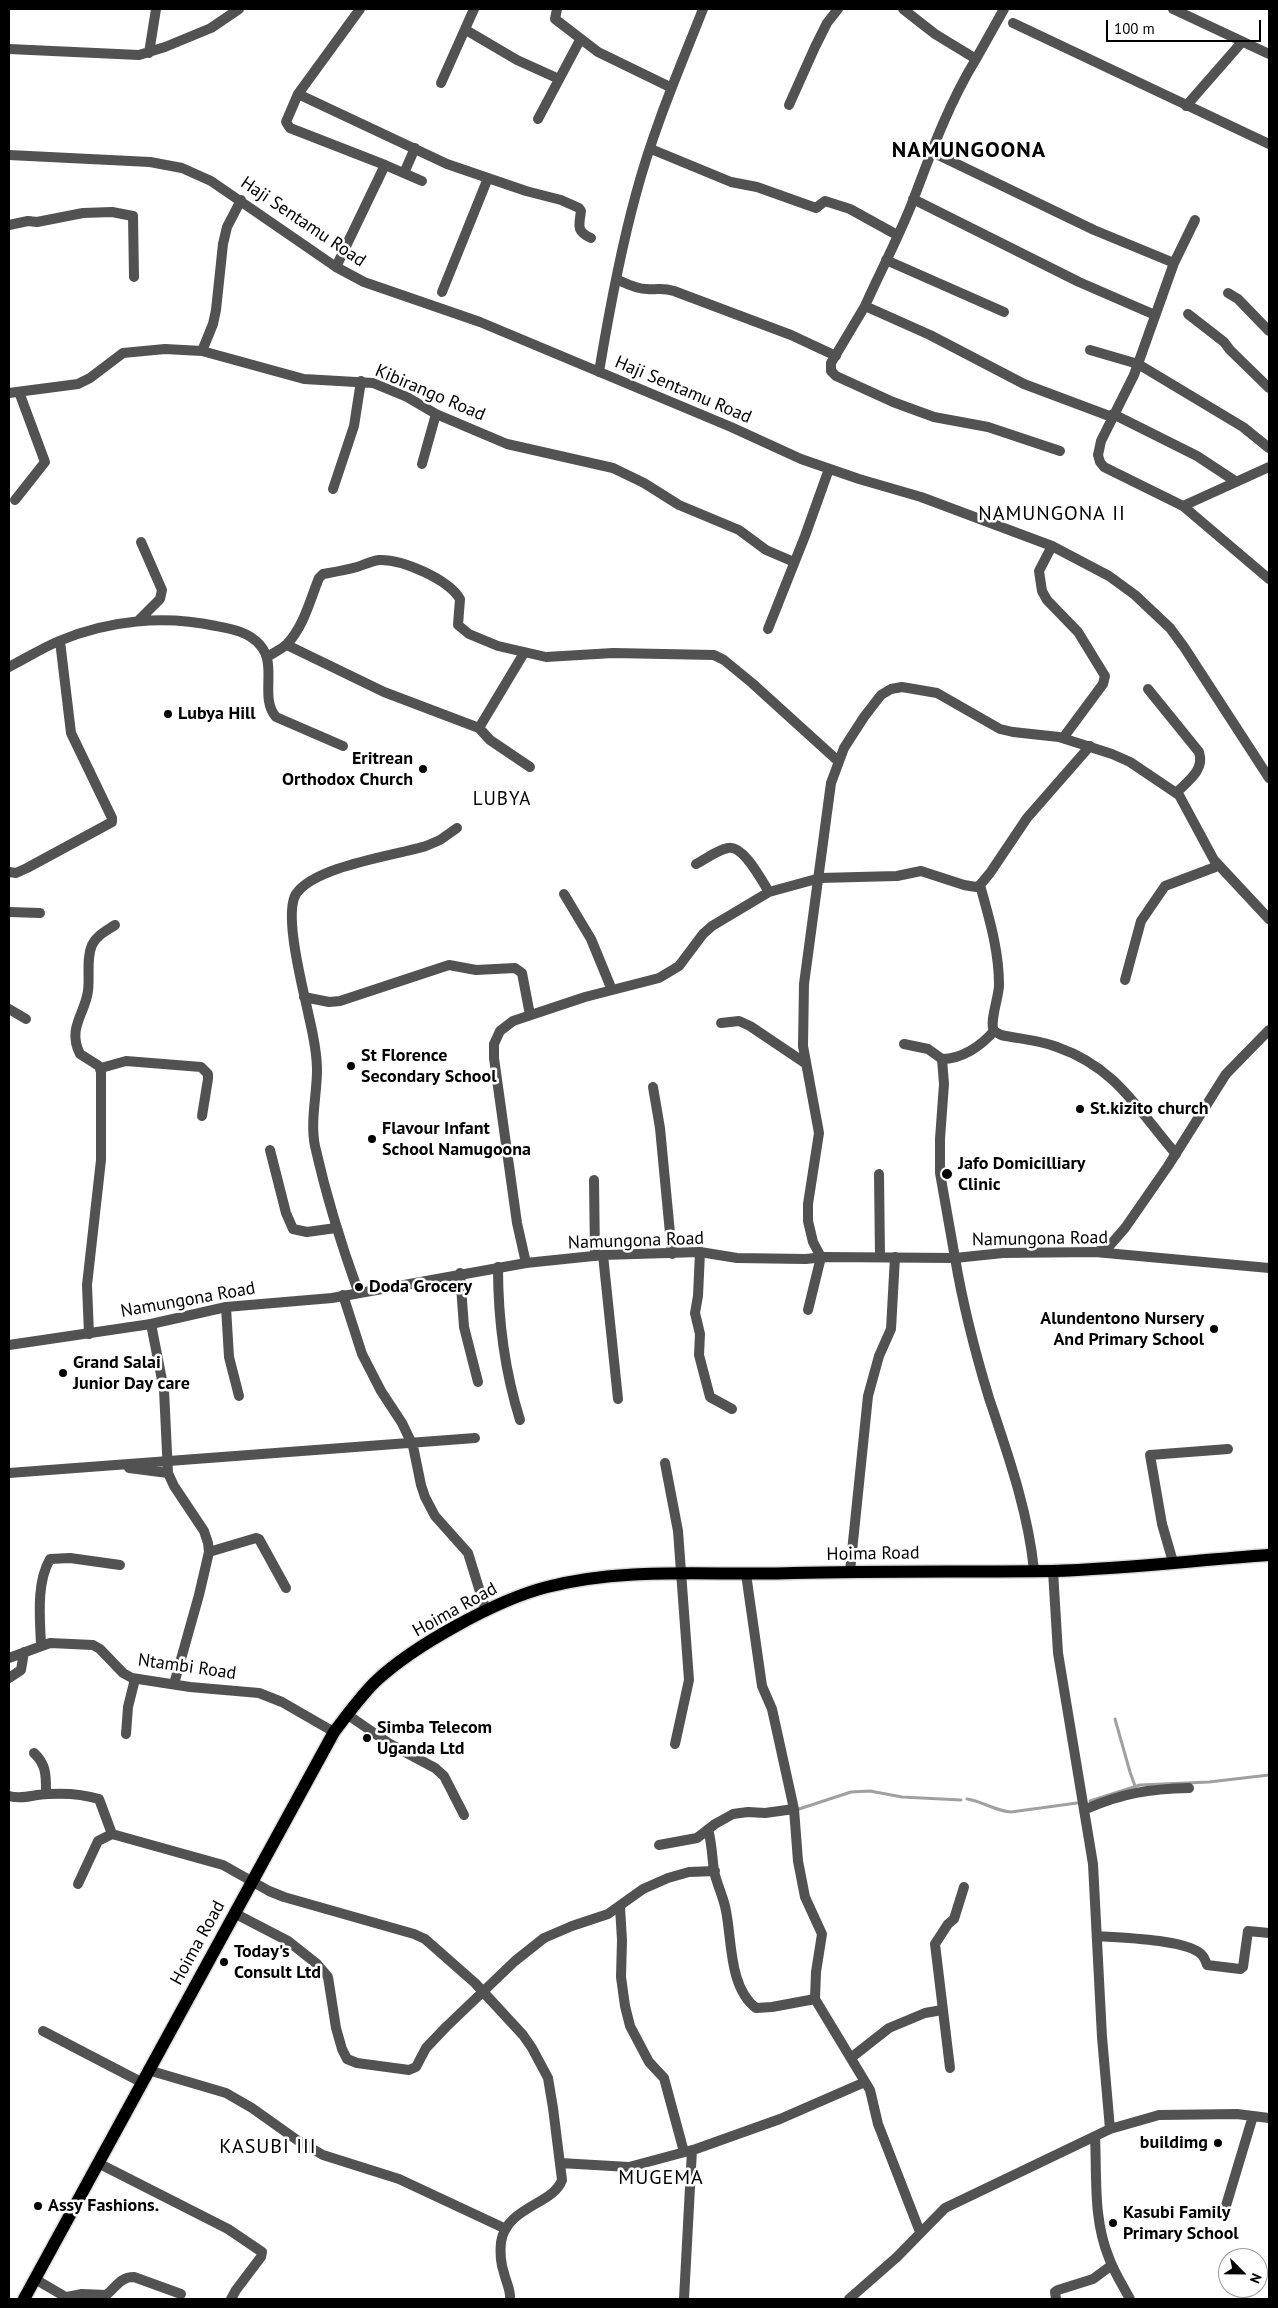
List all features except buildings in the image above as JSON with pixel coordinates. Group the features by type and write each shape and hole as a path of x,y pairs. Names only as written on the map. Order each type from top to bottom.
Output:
{"main road":[{"name":"Hoima Road","path":"24,2299 334,1732 374,1683 393,1667 442,1635 486,1611 526,1594 571,1582 682,1573 746,1574 850,1571 1053,1570 1269,1554"}],"street":[{"path":"149,53 156,9"},
{"path":"9,49 126,55 149,53 211,28 239,9"},
{"path":"360,9 298,94 286,122 290,128 422,181"},
{"path":"441,83 474,9"},
{"path":"557,9 555,19 580,40 618,63 670,87"},
{"path":"599,372 616,279 636,192 670,87 703,9"},
{"path":"789,105 827,23 838,9"},
{"path":"903,9 935,34 976,59"},
{"path":"1004,9 950,106 930,151 913,199 865,306 830,367 836,376 894,402 943,420 988,427 1060,451"},
{"path":"1174,9 1269,54"},
{"path":"1012,23 1269,144"},
{"path":"466,30 517,60 558,79"},
{"path":"538,119 580,40"},
{"path":"1186,106 1242,42"},
{"path":"298,94 447,164 526,192 561,200 579,208 581,212 577,226 580,231 591,238"},
{"path":"404,173 415,148"},
{"path":"651,149 732,182 757,187 816,208 825,201 850,209 897,235"},
{"path":"930,151 1094,230 1174,263"},
{"name":"Haji Sentamu Road","path":"9,156 164,163 195,173 241,200 336,267 364,282 480,322 829,470 921,497 1052,546 1116,581 1135,595 1170,628 1195,663 1269,778"},
{"path":"336,267 385,165"},
{"path":"442,292 488,178"},
{"path":"913,199 1095,290 1155,315"},
{"path":"202,351 214,324 223,244 227,227 241,200"},
{"path":"9,225 28,221 37,222 83,213 112,212 133,216 134,277"},
{"path":"1194,220 1174,263 1138,364 1098,449 1100,462 1112,472 1183,506 1269,579"},
{"path":"886,260 1004,312"},
{"path":"616,279 646,290 659,287 674,291 791,335 836,356"},
{"path":"1228,294 1238,299 1269,331"},
{"path":"865,306 930,335 1024,384 1113,415 1197,456 1235,481"},
{"path":"1188,314 1224,342 1269,388"},
{"name":"Kibirango Road","path":"12,391 78,384 90,378 124,353 165,348 202,351 304,379 322,382 361,381 389,389 436,414 515,446 613,468 644,483 679,505 739,530 766,550 794,562"},
{"path":"1090,350 1138,364 1243,427 1269,448"},
{"path":"333,489 354,426 361,381"},
{"path":"12,391 44,462 15,500"},
{"path":"422,464 436,414"},
{"path":"1183,506 1269,467"},
{"path":"768,629 829,470"},
{"path":"138,621 160,599 162,590 141,542"},
{"path":"1052,546 1039,571 1042,591 1047,600 1078,632 1105,676 1103,684 1063,738"},
{"path":"267,657 286,645 304,617 321,576 379,560 412,567 431,576 458,596 461,606 457,621 460,628 482,640 524,653 546,657 613,653 714,655 724,660 752,683 838,761"},
{"path":"9,667 60,641 108,626 138,621 169,619 230,629 255,640 264,649 267,657 270,704 276,717 343,746"},
{"path":"9,872 16,872 27,868 112,822 112,818 71,733 60,641"},
{"path":"286,645 384,692 479,728 490,740 530,767"},
{"path":"479,728 524,653"},
{"path":"808,1310 822,1257 812,1242 808,1221 808,1204 818,1133 803,1046 804,984 820,878 828,799 838,761 864,717 881,695 890,689 902,687 937,693 1005,731 1063,738 1090,746 1130,762 1176,793 1184,801 1201,839 1218,866 1269,919"},
{"path":"1148,689 1199,752 1201,758 1200,768 1176,793"},
{"path":"526,1263 517,1223 496,1068 494,1044 500,1031 513,1022 530,1015 659,978 672,972 679,966 703,934 712,926 769,892 820,878 889,877 921,871 976,887 990,873 1027,818 1090,746"},
{"path":"358,1291 336,1228 315,1142 317,1069 315,1043 296,953 292,902 299,891 328,872 426,846 440,840 457,828"},
{"path":"696,864 726,848 733,848 741,852 769,892"},
{"path":"1125,980 1141,921 1165,886 1218,866"},
{"path":"980,885 999,965 999,991 992,1023 994,1031"},
{"path":"564,894 591,939 612,990"},
{"path":"9,912 40,913"},
{"path":"115,925 97,937 89,953 88,993 80,1014 75,1036 80,1054 101,1068 126,1061 201,1066 208,1074 202,1116"},
{"path":"304,997 329,1002 340,1000 449,965 476,970 515,968 522,973 530,1015"},
{"path":"9,1009 26,1019"},
{"path":"721,1023 739,1021 750,1026 805,1063"},
{"path":"1095,1252 1105,1251 1124,1228 1176,1154 1226,1074 1269,1030"},
{"path":"904,1044 928,1049 942,1059 963,1054 984,1041 994,1031"},
{"path":"994,1031 1013,1038 1058,1047 1085,1059 1121,1086 1138,1104 1176,1154"},
{"path":"942,1059 944,1084 940,1139 940,1173 960,1293 1026,1521 1034,1570"},
{"path":"89,1334 88,1276 101,1160 101,1068"},
{"path":"653,1087 660,1128 672,1254"},
{"path":"270,1150 286,1213 293,1229 307,1232 336,1228"},
{"path":"879,1174 880,1257"},
{"path":"594,1180 599,1255 618,1399"},
{"path":"700,1252 698,1296 695,1313 700,1334 699,1356 710,1397 732,1409"},
{"name":"Namungona Road","path":"9,1345 151,1324 226,1307 321,1299 460,1273 599,1255 700,1252 737,1258 806,1259 822,1257 955,1258 1003,1253 1095,1252 1269,1268"},
{"path":"850,1571 870,1386 879,1356 890,1333 893,1321 895,1257"},
{"path":"498,1267 498,1303 505,1365 520,1420"},
{"path":"460,1273 464,1327 478,1382"},
{"path":"343,1294 362,1354 413,1446 420,1485 425,1497 436,1516 468,1553 486,1611"},
{"path":"226,1307 229,1357 239,1396"},
{"path":"151,1324 164,1390 168,1474 204,1531 209,1552 174,1684"},
{"path":"9,1473 475,1438"},
{"path":"1173,1562 1162,1524 1150,1456 1228,1449"},
{"path":"665,1463 678,1531 689,1680 675,1744"},
{"path":"125,1467 168,1474"},
{"path":"209,1552 256,1538 286,1588"},
{"path":"41,1646 41,1599 44,1570 50,1558 70,1558 120,1565"},
{"path":"1053,1570 1058,1652 1086,1809 1093,1864 1102,2037 1110,2129"},
{"path":"746,1574 762,1686 772,1709 794,1809 798,1861 805,1897 822,1934 816,1972 815,1999 824,2016 852,2057 865,2082 878,2124 920,2232"},
{"name":"Ntambi Road","path":"9,1658 50,1643 93,1645 100,1649 123,1673 135,1679 259,1693 282,1702 334,1732"},
{"path":"9,1678 21,1670 24,1652"},
{"path":"126,1734 128,1707 135,1679"},
{"path":"348,1715 390,1744 435,1768 444,1776 464,1815"},
{"path":"34,1753 42,1761 46,1772 46,1794"},
{"path":"1086,1809 1138,1791 1189,1788"},
{"path":"9,1796 27,1798 46,1794 88,1795 99,1798 112,1834"},
{"path":"659,1845 697,1838 708,1829 734,1814 748,1812 765,1813 794,1809"},
{"path":"708,1829 714,1871 726,1909 730,1953 737,1979 752,2005 756,2008 772,2007 815,1999"},
{"path":"78,1884 98,1841 112,1834 224,1865 269,1891 303,1904 419,1936 482,1991 524,2035 546,2073 554,2108 562,2180 557,2190 511,2220 506,2229 501,2241 501,2253 510,2299"},
{"path":"234,1913 288,1941 316,1964 328,1977 336,2028 342,2049 350,2061 406,2070 413,2069 430,2044 482,1991 544,1938 620,1908 643,1889 668,1878 689,1872 714,1871"},
{"path":"950,2068 935,1944 948,1924 954,1919 964,1887"},
{"path":"620,1908 622,1940 620,1977 630,2026 649,2062 664,2078 688,2151 684,2299"},
{"path":"1098,1936 1163,1941 1185,1946 1201,1954 1208,1965 1240,1969 1243,1967 1248,1931 1269,1933"},
{"path":"852,2057 889,2028 926,2013 942,2010"},
{"path":"43,2031 141,2082"},
{"path":"148,2070 226,2093 256,2110 297,2140 323,2155 399,2179 506,2229"},
{"path":"560,2163 629,2167 688,2151 780,2119 865,2082"},
{"path":"848,2299 897,2257 945,2208 1110,2129 1159,2115 1253,2116 1269,2118"},
{"path":"1225,2209 1253,2116"},
{"path":"1095,2136 1095,2190 1099,2224 1112,2265 1130,2299"},
{"path":"98,2163 212,2221 262,2252 261,2257 231,2299"},
{"path":"1056,2299 1056,2292 1058,2290 1092,2279 1112,2265"},
{"path":"35,2279 68,2298 82,2294 106,2295 116,2284 127,2277 134,2277 181,2294"}],"waterway":[{"path":"1115,1719 1135,1786"},
{"path":"1090,1801 1140,1785 1209,1782 1269,1775"},
{"path":"799,1809 851,1792 870,1791 902,1797 961,1800"},
{"path":"967,1799 1011,1812 1077,1803"}],"place":[{"name":"Lubya Hill","path":"168,714"},
{"name":"Eritrean Orthodox Church","path":"423,769"},
{"name":"St Florence Secondary School","path":"351,1066"},
{"name":"St.kizito church","path":"1080,1109"},
{"name":"Flavour Infant School Namugoona","path":"372,1139"},
{"name":"Jafo Domicilliary Clinic","path":"947,1174"},
{"name":"Doda Grocery","path":"359,1287"},
{"name":"Alundentono Nursery And Primary School","path":"1214,1329"},
{"name":"Grand Salai Junior Day care","path":"63,1373"},
{"name":"Simba Telecom Uganda Ltd","path":"367,1738"},
{"name":"Today's Consult Ltd","path":"224,1962"},
{"name":"buildimg","path":"1218,2143"},
{"name":"Assy Fashions.","path":"38,2206"},
{"name":"Kasubi Family Primary School","path":"1113,2223"}],"district":[{"name":"NAMUNGOONA","path":"969,151"},
{"name":"NAMUNGONA II","path":"1052,514"},
{"name":"LUBYA","path":"502,800"},
{"name":"KASUBI III","path":"268,2147"},
{"name":"MUGEMA","path":"661,2178"}]}
